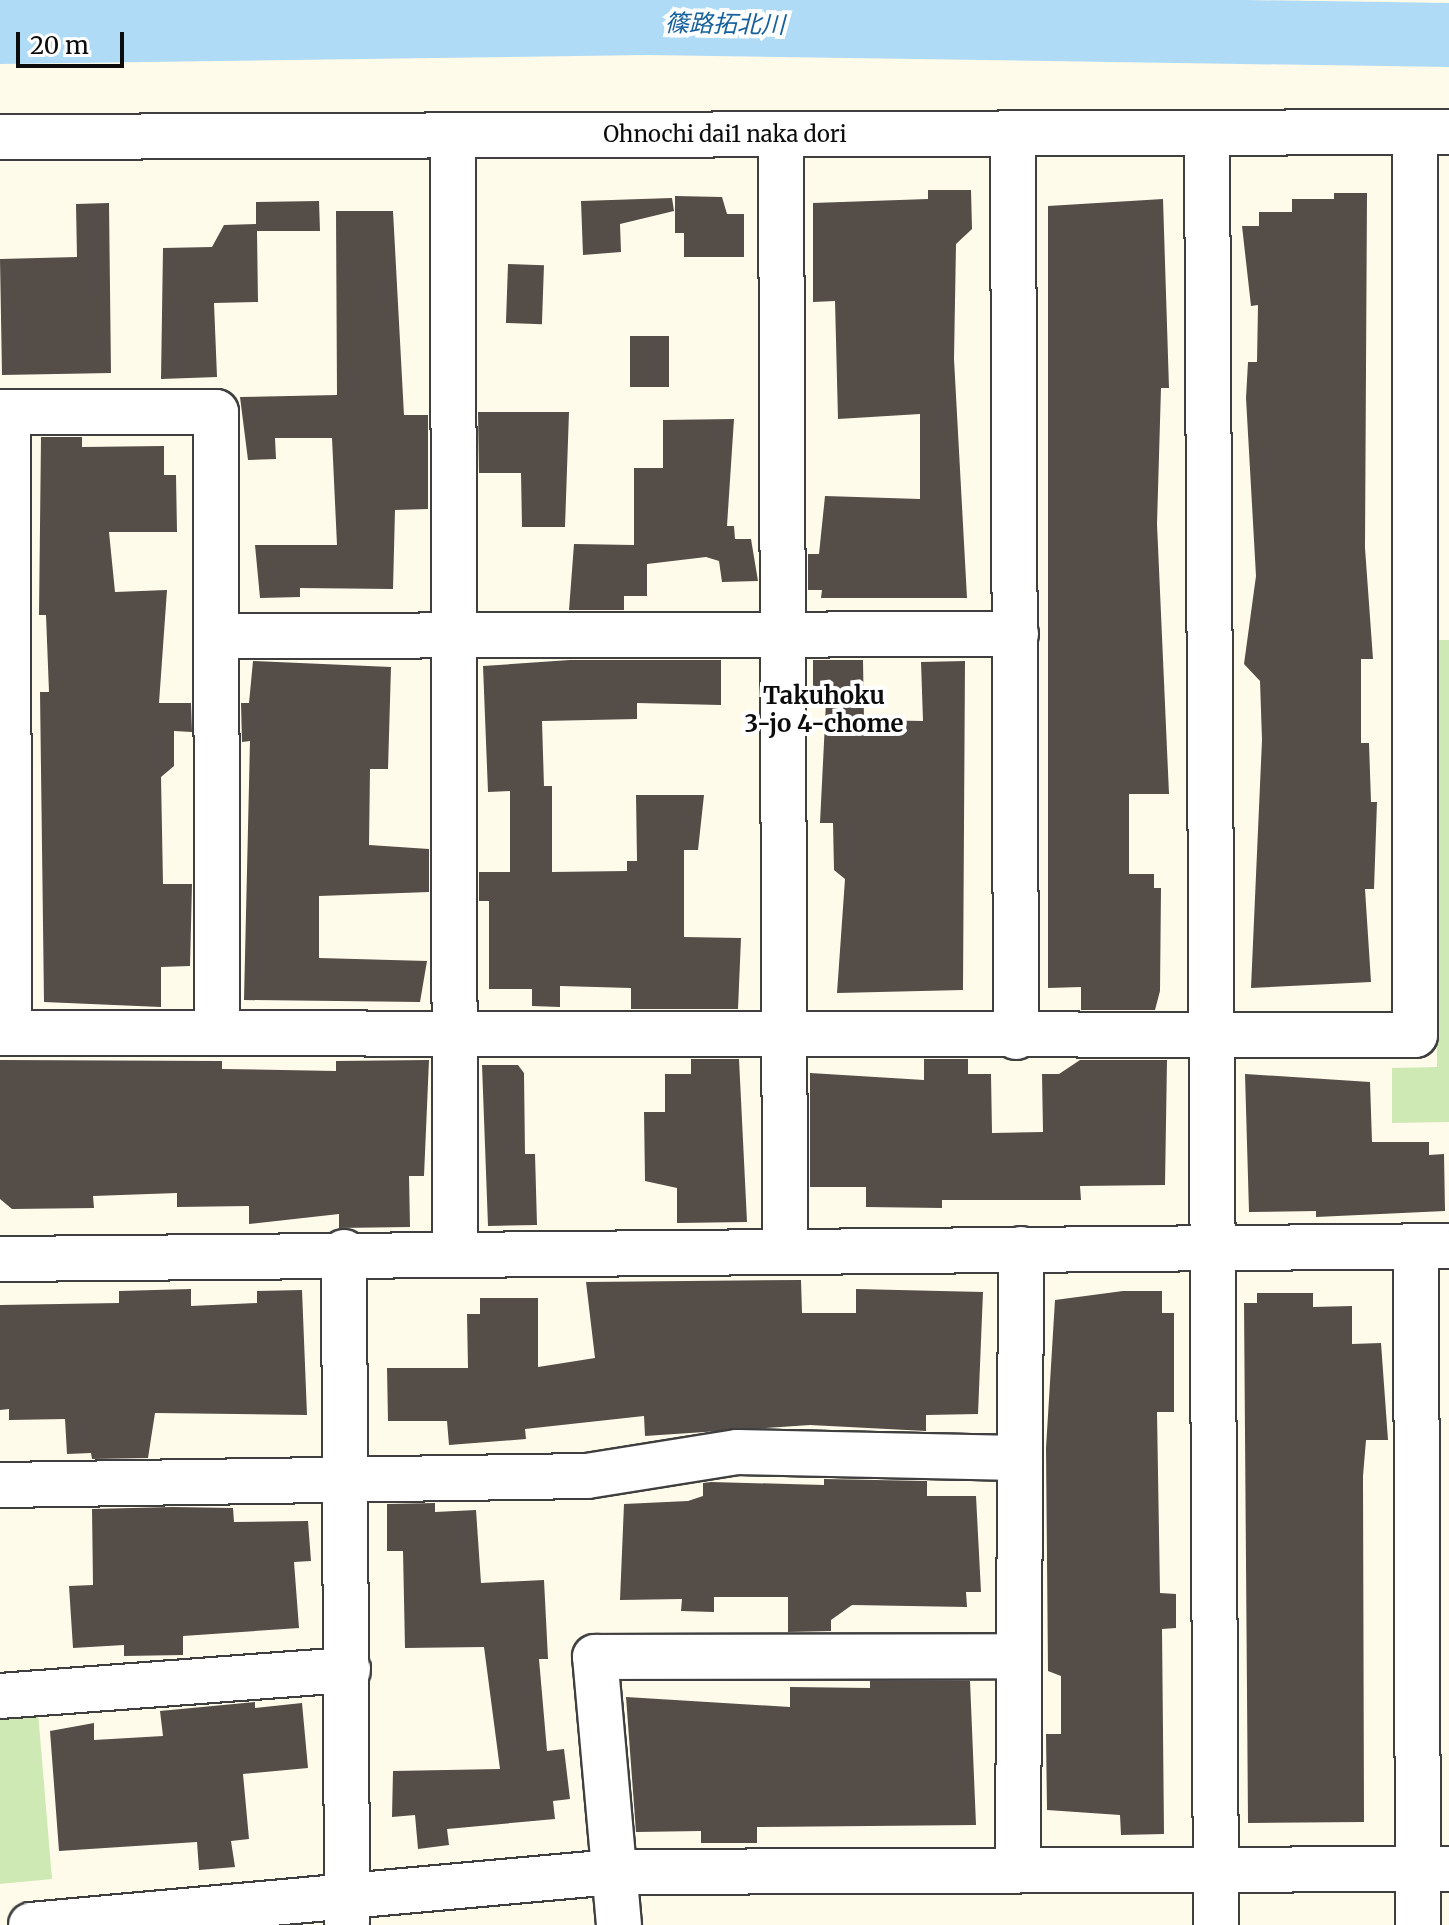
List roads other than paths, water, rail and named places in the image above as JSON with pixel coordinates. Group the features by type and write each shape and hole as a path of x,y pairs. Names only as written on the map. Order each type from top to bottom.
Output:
{"street":[{"name":"Ohnochi dai1 naka dori","path":"0,137 1432,132"},
{"path":"217,1029 216,412 4,412 5,1033 217,1029 785,1029 1016,1037 1415,1035 1431,569 1432,132"},
{"path":"453,135 451,636 455,1252"},
{"path":"1013,135 1016,1037"},
{"path":"1207,135 1215,1038 1216,1925"},
{"path":"781,136 785,1251"},
{"path":"218,636 1016,634"},
{"path":"0,1259 344,1252 1432,1246 1434,1869 1418,1925"},
{"path":"1018,1870 1015,1656 1021,1249"},
{"path":"344,1252 347,1910"},
{"path":"0,1485 587,1476 737,1452 1018,1458"},
{"path":"619,1925 595,1657 1015,1656"},
{"path":"0,1696 348,1670"},
{"path":"31,1925 347,1910 612,1872 1434,1869"}],"waterway":[{"name":"篠路拓北川","path":"0,32 647,23 1449,35"}],"district":[{"name":"Takuhoku 3-jo 4-chome","path":"824,710"}]}
